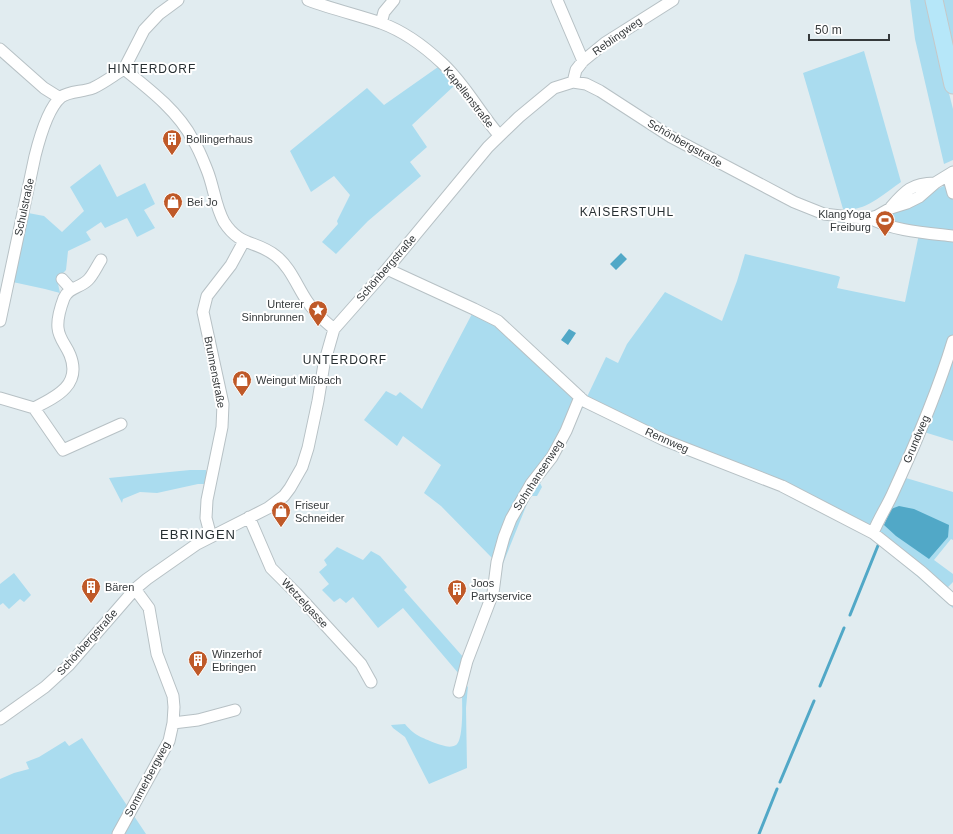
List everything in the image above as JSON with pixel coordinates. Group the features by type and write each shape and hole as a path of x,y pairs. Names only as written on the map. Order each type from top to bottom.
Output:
{"main road":[{"path":"934,0 953,85"}],"street":[{"path":"0,48 44,88 60,98 68,94 94,87 124,68 144,30 161,12 178,0"},
{"name":"Kapellenstraße","path":"308,0 332,9 381,23 410,38 442,63 460,82 499,135"},
{"path":"381,23 385,10 394,0"},
{"path":"557,0 583,61"},
{"name":"Reblingweg","path":"573,82 576,70 583,61 605,43 673,0"},
{"path":"124,68 170,109 193,139 208,172 212,190 224,221 232,232 244,241 268,250 277,257 288,269 313,310 320,318 334,329"},
{"name":"Schönbergstraße","path":"0,719 45,687 69,665 135,589 165,565 197,544 268,508 284,496 302,466 310,438 324,364 334,329 387,269 499,135 548,92 560,85 573,82 586,84 600,91 671,137 799,204 824,214 870,218 890,208 903,193 912,187 924,183 935,183 950,174"},
{"name":"Schulstraße","path":"0,321 41,131 60,98"},
{"path":"950,174 953,193"},
{"path":"870,218 880,224 920,232 953,236"},
{"name":"Brunnenstraße","path":"211,537 206,518 207,500 222,426 222,404 203,312 207,296 231,265 244,241"},
{"path":"34,408 62,392 70,382 72,376 72,361 70,353 62,342 58,328 58,321 65,297 71,289 89,279 101,260"},
{"name":"Rennweg","path":"387,269 498,321 584,401 664,440 782,486 873,534 922,572 953,600"},
{"path":"62,279 71,289"},
{"name":"Grundweg","path":"873,534 891,497 943,374 953,341"},
{"name":"Sohnhansenweg","path":"459,692 467,661 493,593 497,562 511,519 531,484 552,457 566,431 580,397"},
{"path":"0,398 34,408 63,450 121,424"},
{"name":"Wetzelgasse","path":"249,517 271,568 361,664 371,682"},
{"name":"Sommerbergweg","path":"118,834 169,741 173,723 173,696 157,654 149,608 135,589"},
{"path":"173,723 198,720 235,710"}],"shaded area":[{"path":"910,0 929,0 941,62 953,109 953,160 944,164 915,39"},
{"path":"941,0 953,0 953,55"},
{"path":"864,51 901,182 866,205 859,208 843,209 803,73"},
{"path":"438,67 455,85 412,125 427,147 410,162 421,176 368,221 336,254 322,242 338,224 337,221 350,195 334,176 311,192 290,151 367,88 384,105"},
{"path":"100,164 117,197 145,183 155,204 144,210 155,228 137,237 127,218 105,228 101,222 86,232 91,240 68,251 66,270 57,279 60,293 8,281 23,212 44,216 62,232 84,211 70,187"},
{"path":"953,181 953,441 924,432 906,478 953,492 953,540 951,539 934,560 953,574 953,582 946,589 953,595 953,608 871,538 780,489 680,453 583,407 562,449 543,474 540,483 542,487 537,496 532,496 529,499 502,566 494,560 441,506 424,493 441,465 403,436 397,446 364,420 386,391 396,396 400,392 422,409 473,312 494,325 586,399 606,357 618,363 627,344 665,292 722,321 745,254 838,276 840,277 837,288 905,302 920,229 886,222 886,218 890,214"},
{"path":"621,253 627,259 616,270 610,264"},
{"path":"569,329 576,333 568,345 561,340"},
{"path":"190,470 206,470 207,484 198,484 157,493 140,492 123,499 122,503 109,478"},
{"path":"899,506 914,509 949,525 948,537 929,559 896,536 884,525 891,509"},
{"path":"337,547 363,560 371,551 380,556 407,587 404,590 464,658 459,674 403,608 378,628 353,597 346,603 340,598 334,602 322,590 329,584 319,572 327,565 324,560"},
{"path":"14,573 31,595 24,602 20,599 9,609 3,603 0,605 0,584"},
{"path":"468,686 466,708 467,768 429,784 405,737 391,725 405,724 415,734 422,738 443,746 448,747 456,745 459,742 461,729 462,692"},
{"path":"176,728 134,816 146,834 0,834 0,779 29,769 26,762 39,757 65,741 69,746 82,738 128,807"}],"waterway":[{"path":"850,615 879,543"},
{"path":"820,686 844,628"},
{"path":"780,782 814,701"},
{"path":"759,834 777,789"}],"place":[{"name":"Bollingerhaus","path":"172,156"},
{"name":"Bei Jo","path":"173,219"},
{"name":"KlangYoga Freiburg","path":"885,237"},
{"name":"Unterer Sinnbrunnen","path":"318,327"},
{"name":"Weingut Mißbach","path":"242,397"},
{"name":"Friseur Schneider","path":"281,528"},
{"name":"Bären","path":"91,604"},
{"name":"Joos Partyservice","path":"457,606"},
{"name":"Winzerhof Ebringen","path":"198,677"}],"district":[{"name":"HINTERDORF","path":"152,69"},
{"name":"KAISERSTUHL","path":"627,212"},
{"name":"UNTERDORF","path":"345,360"},
{"name":"EBRINGEN","path":"198,534"}]}
